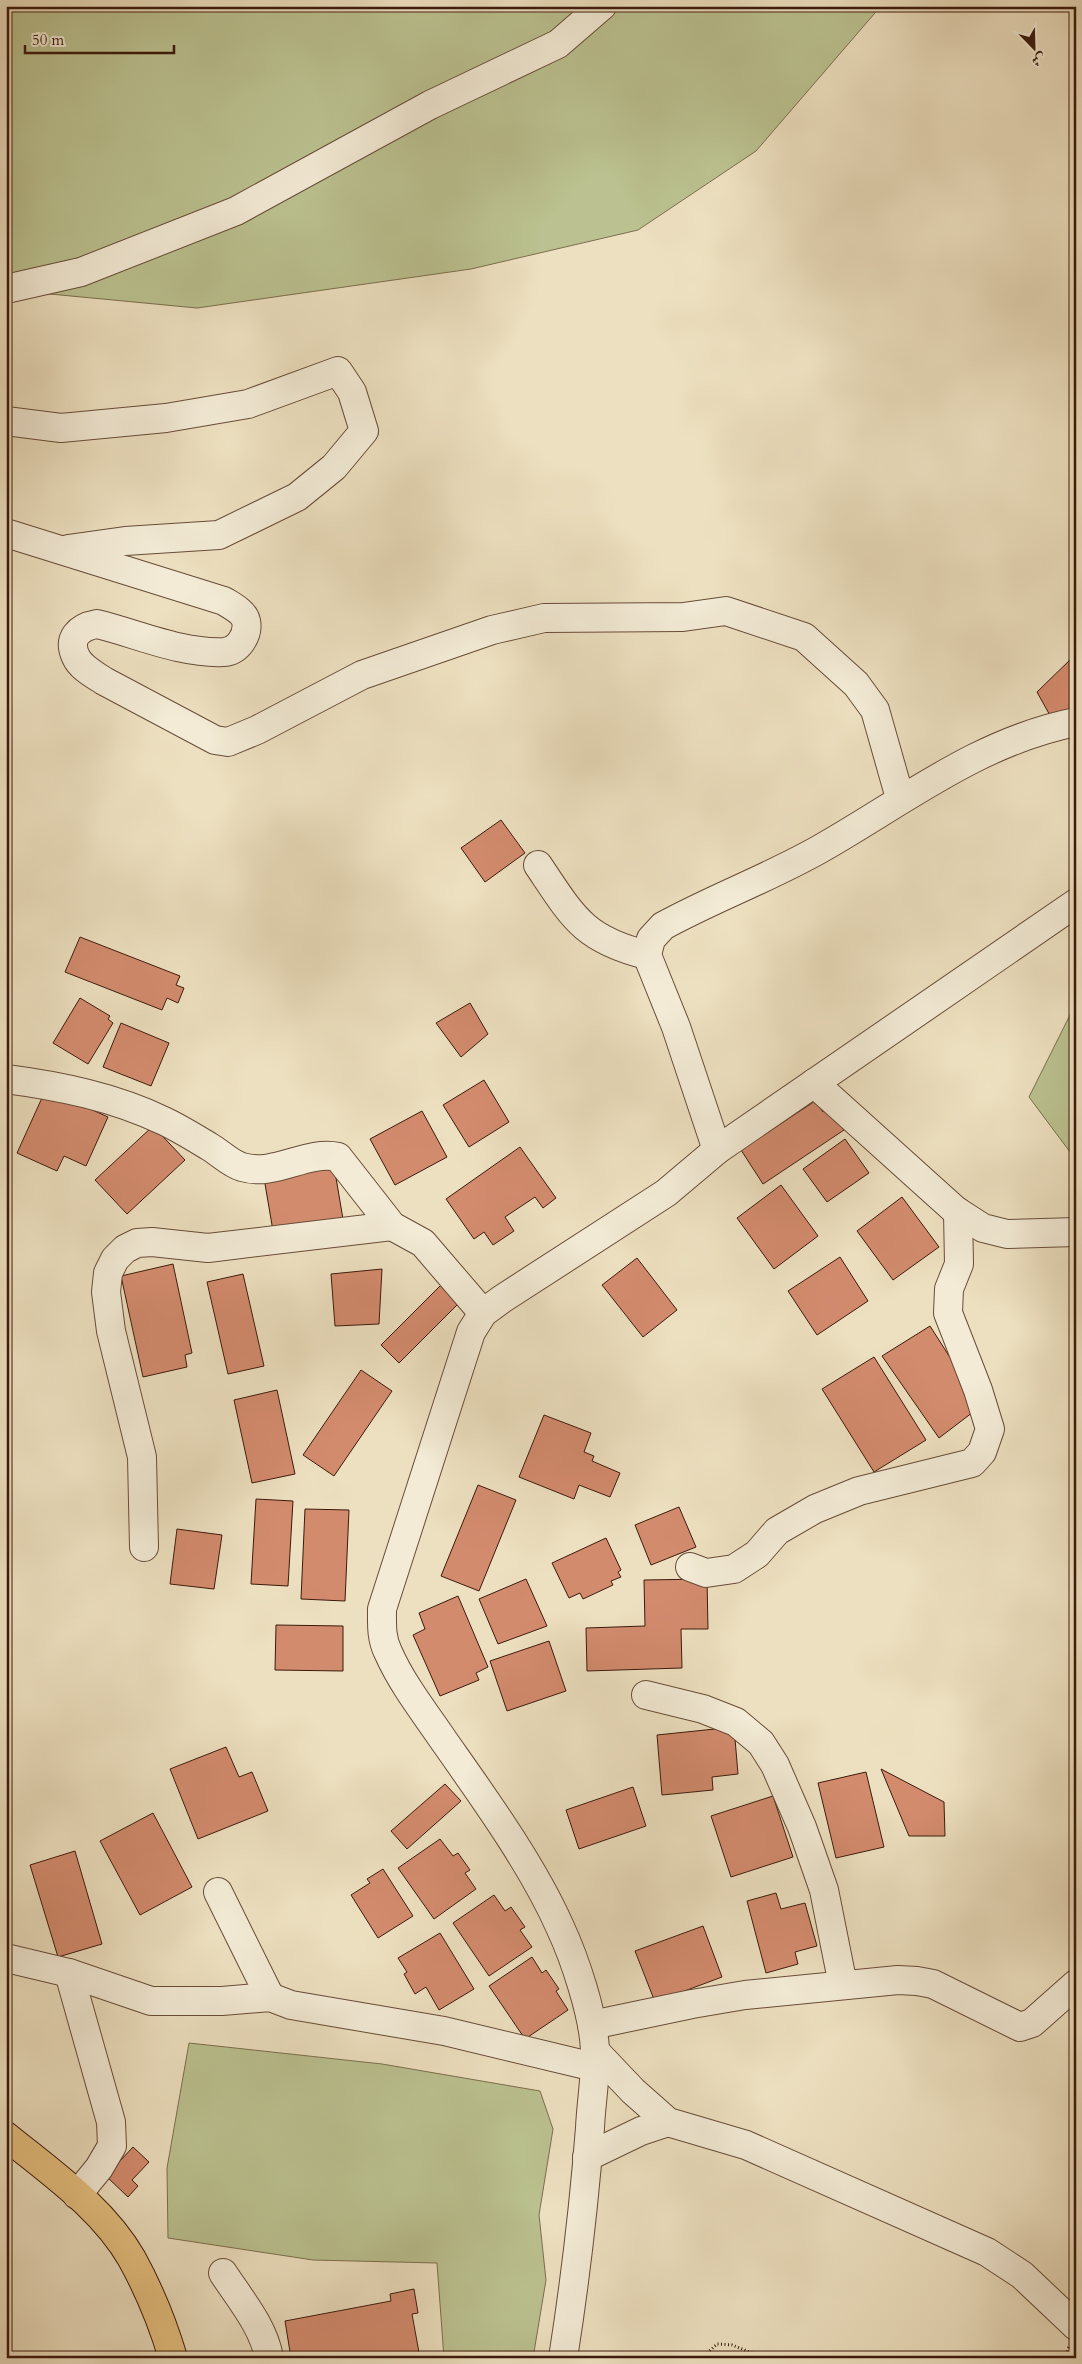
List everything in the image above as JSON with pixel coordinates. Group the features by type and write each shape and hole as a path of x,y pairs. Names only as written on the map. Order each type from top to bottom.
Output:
{"main road":[{"path":"6,2136 77,2195 108,2227 131,2258 155,2306 173,2358"}],"street":[{"path":"6,289 81,272 236,211 430,105 558,44 602,6"},
{"path":"6,421 61,428 166,418 248,404 338,371 352,392 364,432 334,467 297,497 220,535 125,541 62,550"},
{"path":"6,533 224,601 237,608 246,620 246,634 240,644 227,652 172,645 97,624 84,626 77,633 74,645 77,658 87,669 104,681 215,740 228,742 257,730 362,675 492,630 544,618 683,617 726,611 804,637 856,684 875,710 900,798"},
{"path":"716,1150 676,1027 647,955 651,939 663,926 779,872 822,848 900,798 975,757 1017,738 1076,722"},
{"path":"538,865 578,922 603,941 647,955"},
{"path":"562,2358 578,2254 588,2157 594,2048 573,1958 560,1926 542,1891 461,1764 416,1700 387,1652 381,1631 382,1609 468,1341 483,1313 666,1193 716,1150 1076,903"},
{"path":"6,1079 44,1084 89,1094 129,1107 164,1121 208,1146 239,1167 255,1170 273,1169 326,1154 338,1157 392,1226 424,1243 483,1313"},
{"path":"814,1083 958,1212 983,1228 1007,1234 1076,1232"},
{"path":"690,1566 706,1573 734,1569 757,1554 777,1531 815,1508 858,1491 972,1463 982,1452 990,1429 978,1390 948,1313 949,1289 959,1264 958,1212"},
{"path":"144,1547 142,1457 111,1331 106,1292 108,1273 116,1259 125,1249 136,1243 152,1242 208,1248 392,1226"},
{"path":"646,1695 702,1709 736,1722 766,1751 775,1765 802,1827 824,1890 843,1985"},
{"path":"218,1892 270,1997"},
{"path":"6,1958 69,1973 150,2001 182,1999 222,2001 270,1997 291,2005 444,2031 594,2048 692,2004 898,1980 933,1984 1020,2027 1032,2022 1076,1984"},
{"path":"69,1973 111,2122 112,2138 112,2146 99,2168 77,2195"},
{"path":"594,2048 633,2091 668,2122 746,2145 987,2252 1022,2276 1076,2326"},
{"path":"588,2157 641,2131 668,2122"},
{"path":"224,2273 253,2320 267,2347 269,2358"}],"path":[{"path":"702,2358 717,2344 732,2345 757,2355"}],"green space":[{"path":"6,6 881,6 756,151 638,230 471,269 197,308 29,292 6,287"},
{"path":"1076,1003 1076,1160 1029,1097"},
{"path":"189,2043 382,2064 540,2091 553,2129 539,2215 546,2280 533,2358 444,2358 437,2263 313,2260 168,2238 167,2168"}],"building":[{"path":"1076,654 1076,713 1052,719 1037,692"},
{"path":"501,820 525,853 485,882 461,848"},
{"path":"80,937 180,976 176,985 184,988 178,1003 167,998 162,1010 65,972"},
{"path":"80,998 110,1016 108,1019 113,1023 88,1064 53,1043"},
{"path":"470,1003 488,1034 461,1057 436,1023"},
{"path":"121,1023 169,1043 151,1086 103,1067"},
{"path":"484,1080 509,1122 469,1147 443,1105"},
{"path":"46,1089 108,1117 86,1166 64,1156 57,1171 17,1153"},
{"path":"815,1101 823,1112 829,1107 844,1130 763,1184 741,1150"},
{"path":"422,1111 447,1157 395,1185 370,1139"},
{"path":"153,1126 185,1160 127,1214 95,1180"},
{"path":"845,1139 869,1173 827,1202 803,1169"},
{"path":"520,1147 556,1198 543,1208 535,1197 505,1217 514,1231 493,1245 484,1232 474,1239 446,1199"},
{"path":"334,1166 343,1219 273,1231 264,1178"},
{"path":"781,1185 818,1236 774,1269 737,1218"},
{"path":"902,1197 939,1247 893,1280 857,1231"},
{"path":"840,1257 868,1301 817,1335 788,1291"},
{"path":"637,1258 677,1310 643,1337 602,1285"},
{"path":"173,1264 192,1353 185,1355 187,1367 143,1377 121,1276"},
{"path":"382,1269 379,1324 335,1326 331,1274"},
{"path":"243,1274 264,1366 228,1374 207,1282"},
{"path":"444,1282 462,1300 399,1363 381,1345"},
{"path":"930,1326 981,1406 939,1438 882,1356"},
{"path":"874,1357 926,1440 874,1472 822,1389"},
{"path":"361,1370 392,1391 334,1476 303,1455"},
{"path":"277,1390 295,1474 252,1483 234,1400"},
{"path":"544,1415 591,1433 584,1452 594,1456 592,1461 620,1473 610,1497 579,1485 574,1499 519,1477"},
{"path":"478,1485 516,1500 479,1591 441,1576"},
{"path":"256,1499 293,1501 288,1586 251,1584"},
{"path":"679,1507 696,1547 651,1565 635,1525"},
{"path":"305,1509 349,1510 345,1601 301,1599"},
{"path":"177,1529 222,1535 214,1589 170,1584"},
{"path":"606,1538 621,1570 618,1572 621,1577 611,1581 613,1585 583,1599 580,1593 569,1598 552,1563"},
{"path":"526,1579 547,1626 498,1644 479,1599"},
{"path":"707,1579 708,1629 681,1629 682,1668 587,1671 586,1628 645,1626 644,1580"},
{"path":"458,1596 488,1667 476,1673 479,1680 440,1696 413,1635 425,1629 419,1613"},
{"path":"276,1625 343,1626 343,1671 275,1670"},
{"path":"549,1641 566,1691 507,1711 490,1661"},
{"path":"734,1727 738,1774 712,1777 713,1790 662,1795 657,1735"},
{"path":"226,1747 239,1777 252,1772 268,1811 198,1839 170,1769"},
{"path":"881,1769 944,1802 945,1836 909,1836"},
{"path":"866,1772 884,1847 836,1858 818,1783"},
{"path":"445,1784 461,1801 407,1849 391,1831"},
{"path":"633,1787 646,1826 579,1849 566,1810"},
{"path":"773,1796 793,1857 731,1877 711,1816"},
{"path":"153,1813 192,1887 140,1915 100,1841"},
{"path":"440,1839 453,1856 458,1853 470,1870 465,1873 476,1889 434,1919 398,1868"},
{"path":"75,1851 102,1944 58,1957 30,1865"},
{"path":"383,1869 413,1916 378,1938 351,1895 370,1883 367,1879"},
{"path":"776,1893 781,1909 805,1903 817,1946 795,1952 798,1964 766,1973 747,1901"},
{"path":"494,1895 505,1911 511,1907 525,1927 520,1930 532,1947 489,1976 453,1923"},
{"path":"703,1926 722,1977 655,2002 635,1951"},
{"path":"440,1933 474,1989 439,2010 426,1987 415,1994 404,1974 407,1972 398,1958"},
{"path":"532,1957 542,1973 546,1970 559,1989 556,1991 568,2010 525,2039 489,1986"},
{"path":"133,2147 149,2162 132,2180 138,2186 128,2197 106,2176"},
{"path":"414,2289 418,2313 412,2314 420,2358 291,2358 285,2321 391,2301 390,2294"}]}
